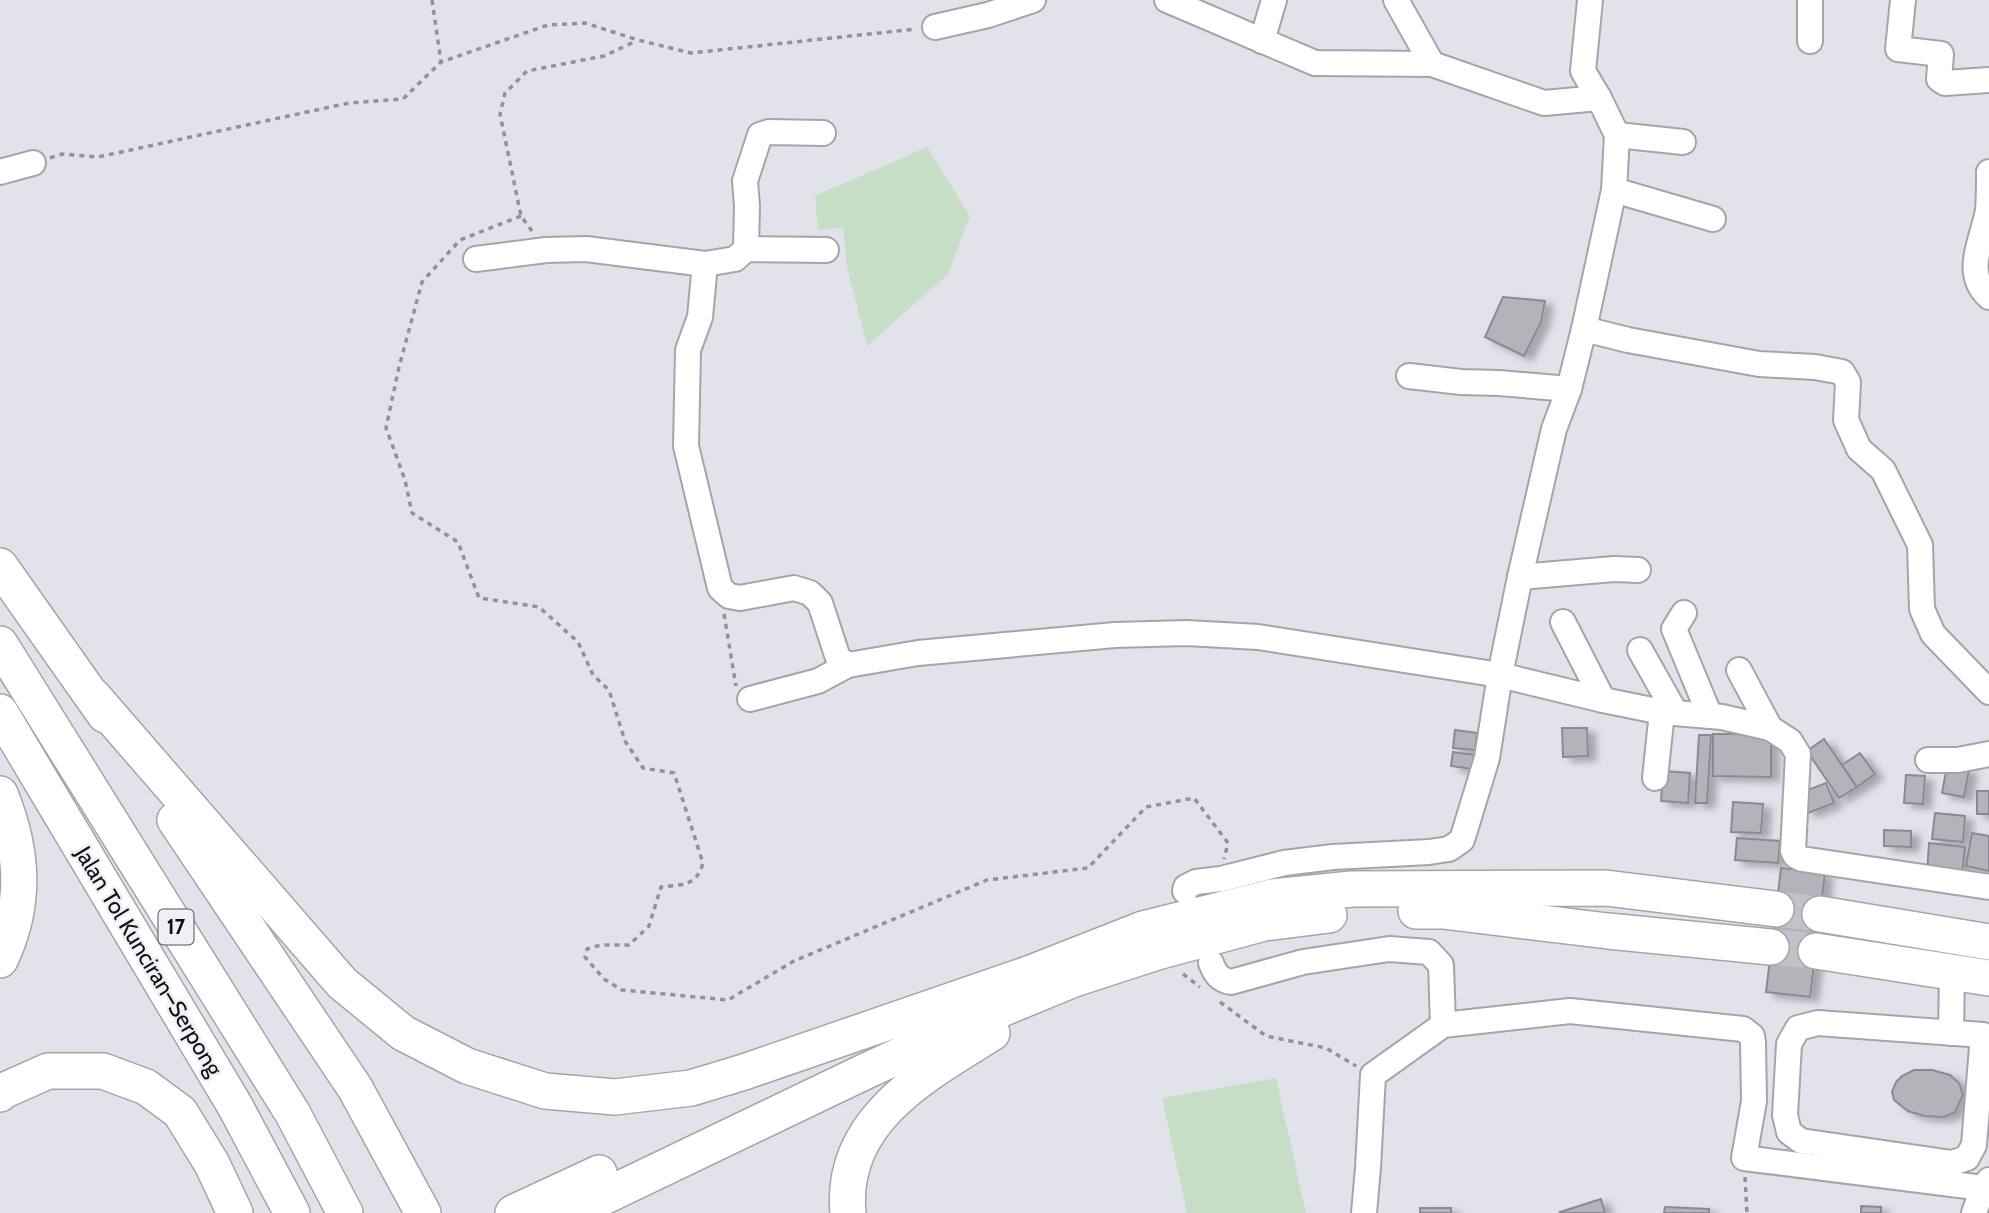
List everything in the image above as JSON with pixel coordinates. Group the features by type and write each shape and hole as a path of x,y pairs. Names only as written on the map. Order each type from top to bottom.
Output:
{"highway":[{"path":"0,566 93,696 355,1088 423,1213"},
{"name":"Jalan Tol Kunciran–Serpong","path":"0,644 293,1114 345,1213"},
{"path":"93,696 342,983 403,1033 467,1066 545,1091 615,1097 691,1088 1031,973 1143,929 1272,897 1352,889 1606,888 1776,909"},
{"name":"Jalan Tol Kunciran–Serpong","path":"0,712 235,1105 292,1213"},
{"path":"0,794 12,822 20,873 17,910 2,954"},
{"path":"570,1213 994,1012 1074,979 1157,952 1264,923 1347,913 1443,911 1608,932 1772,947"},
{"path":"1820,914 1989,942"},
{"path":"1815,951 1989,978"},
{"path":"513,1213 1031,973"},
{"path":"848,1213 846,1194 853,1162 866,1133 892,1102 929,1073 1074,979"},
{"path":"0,1094 48,1071 103,1071 146,1087 180,1112 212,1164 235,1213"}],"street":[{"path":"936,27 988,15 1033,0"},
{"path":"1167,0 1315,63 1432,64 1544,103 1599,98"},
{"path":"1262,41 1274,0"},
{"path":"1185,891 1186,887 1196,882 1221,879 1284,863 1333,857 1429,852 1449,849 1462,840 1487,758 1520,577 1554,429 1569,389 1584,329 1615,190 1617,135 1583,71 1590,0"},
{"path":"1810,0 1810,41"},
{"path":"1903,0 1898,49 1941,54 1939,79 1945,83 1989,80"},
{"path":"1403,1 1432,64"},
{"path":"746,249 745,181 760,135 769,132 823,133"},
{"path":"1617,135 1683,142"},
{"path":"0,172 33,163"},
{"path":"1989,172 1989,210 1976,254 1975,270 1978,284 1989,298"},
{"path":"1615,190 1713,219"},
{"path":"477,259 546,250 586,249 705,264 735,259 746,249 826,250"},
{"path":"705,264 700,317 688,350 686,446 720,588 729,596 740,598 794,589 810,593 820,603 838,658 848,665"},
{"path":"1584,329 1759,364 1815,367 1842,372 1848,382 1846,420 1859,449 1883,470 1920,545 1923,609 1933,634 1989,692"},
{"path":"1409,376 1569,389"},
{"path":"1520,577 1614,569 1638,570"},
{"path":"1684,613 1674,629 1710,716"},
{"path":"1563,622 1603,700"},
{"path":"750,699 818,681 848,665 918,653 1115,635 1187,633 1258,637 1500,675 1603,700 1770,728 1790,741 1798,754 1793,851 1796,856 1989,887"},
{"path":"1640,650 1668,712 1654,778"},
{"path":"1739,670 1770,728"},
{"path":"1928,760 1958,760 1989,754"},
{"path":"1211,963 1223,981 1231,982 1315,960 1389,949 1429,952 1441,965 1443,1025"},
{"path":"1951,1033 1952,973"},
{"path":"1364,1213 1373,1075 1443,1025 1570,1011 1744,1029 1752,1036 1754,1043 1754,1101 1744,1158 1987,1182"},
{"path":"1818,1023 1951,1033 1986,1032 1974,1145 1967,1158 1952,1163 1801,1141 1789,1132 1785,1115 1789,1044 1798,1028 1818,1023"},
{"path":"1967,1158 1987,1182"},
{"path":"1974,1213 1987,1182"}],"path":[{"path":"432,0 441,62"},
{"path":"33,163 62,154 98,157 349,103 403,99 441,62 548,25 585,23 638,40 691,52 936,27"},
{"path":"546,250 521,215 500,114 505,93 527,71 604,56 638,40"},
{"path":"521,215 460,240 422,282 386,428 405,480 412,513 458,542 479,598 539,607 578,642 593,674 609,690 625,741 643,768 674,774 703,863 699,874 690,883 662,887 649,926 629,946 601,946 587,950 584,957 604,979 622,990 728,1000 794,961 987,880 1088,868 1146,807 1182,800 1194,798 1228,843 1224,859 1213,863"},
{"path":"720,588 734,682 740,697 750,699"},
{"path":"1183,974 1203,989"},
{"path":"1214,997 1266,1035 1326,1048 1373,1075"},
{"path":"1744,1158 1747,1213"}],"green space":[{"path":"927,147 970,216 948,274 867,346 847,267 843,228 818,230 815,196"},
{"path":"1276,1078 1306,1213 1187,1213 1162,1098"}],"building":[{"path":"1503,297 1545,301 1541,322 1524,356 1485,337"},
{"path":"1562,728 1587,728 1588,756 1563,757"},
{"path":"1455,730 1477,733 1475,750 1453,748"},
{"path":"1713,734 1771,734 1771,777 1713,776"},
{"path":"1699,735 1711,735 1707,803 1695,803"},
{"path":"1824,739 1857,787 1839,798 1807,751"},
{"path":"1453,752 1475,755 1473,769 1451,766"},
{"path":"1860,753 1875,774 1857,787 1842,765"},
{"path":"1947,766 1969,770 1964,797 1942,793"},
{"path":"1663,771 1690,773 1688,803 1661,801"},
{"path":"1906,775 1925,776 1923,804 1904,803"},
{"path":"1826,783 1834,803 1808,813 1800,793"},
{"path":"1977,791 1989,791 1989,814 1977,814"},
{"path":"1733,802 1763,804 1761,833 1731,832"},
{"path":"1935,813 1965,816 1963,842 1932,839"},
{"path":"1884,830 1911,831 1911,847 1884,846"},
{"path":"1972,833 1989,836 1989,871 1966,866"},
{"path":"1737,838 1780,841 1778,863 1735,860"},
{"path":"1929,843 1965,847 1962,875 1927,873"},
{"path":"1781,868 1825,873 1810,997 1766,992"},
{"path":"1914,1070 1932,1070 1950,1075 1959,1083 1963,1095 1955,1112 1944,1117 1924,1116 1908,1111 1894,1100 1892,1092 1896,1082"},
{"path":"1601,1199 1605,1213 1560,1212"},
{"path":"1861,1206 1881,1207 1881,1213 1861,1213"},
{"path":"1665,1207 1709,1209 1709,1213 1664,1213"},
{"path":"1420,1208 1451,1208 1451,1213 1420,1213"}],"tunnel":[{"path":"1776,909 1820,914"},
{"path":"1771,947 1816,951"}]}
